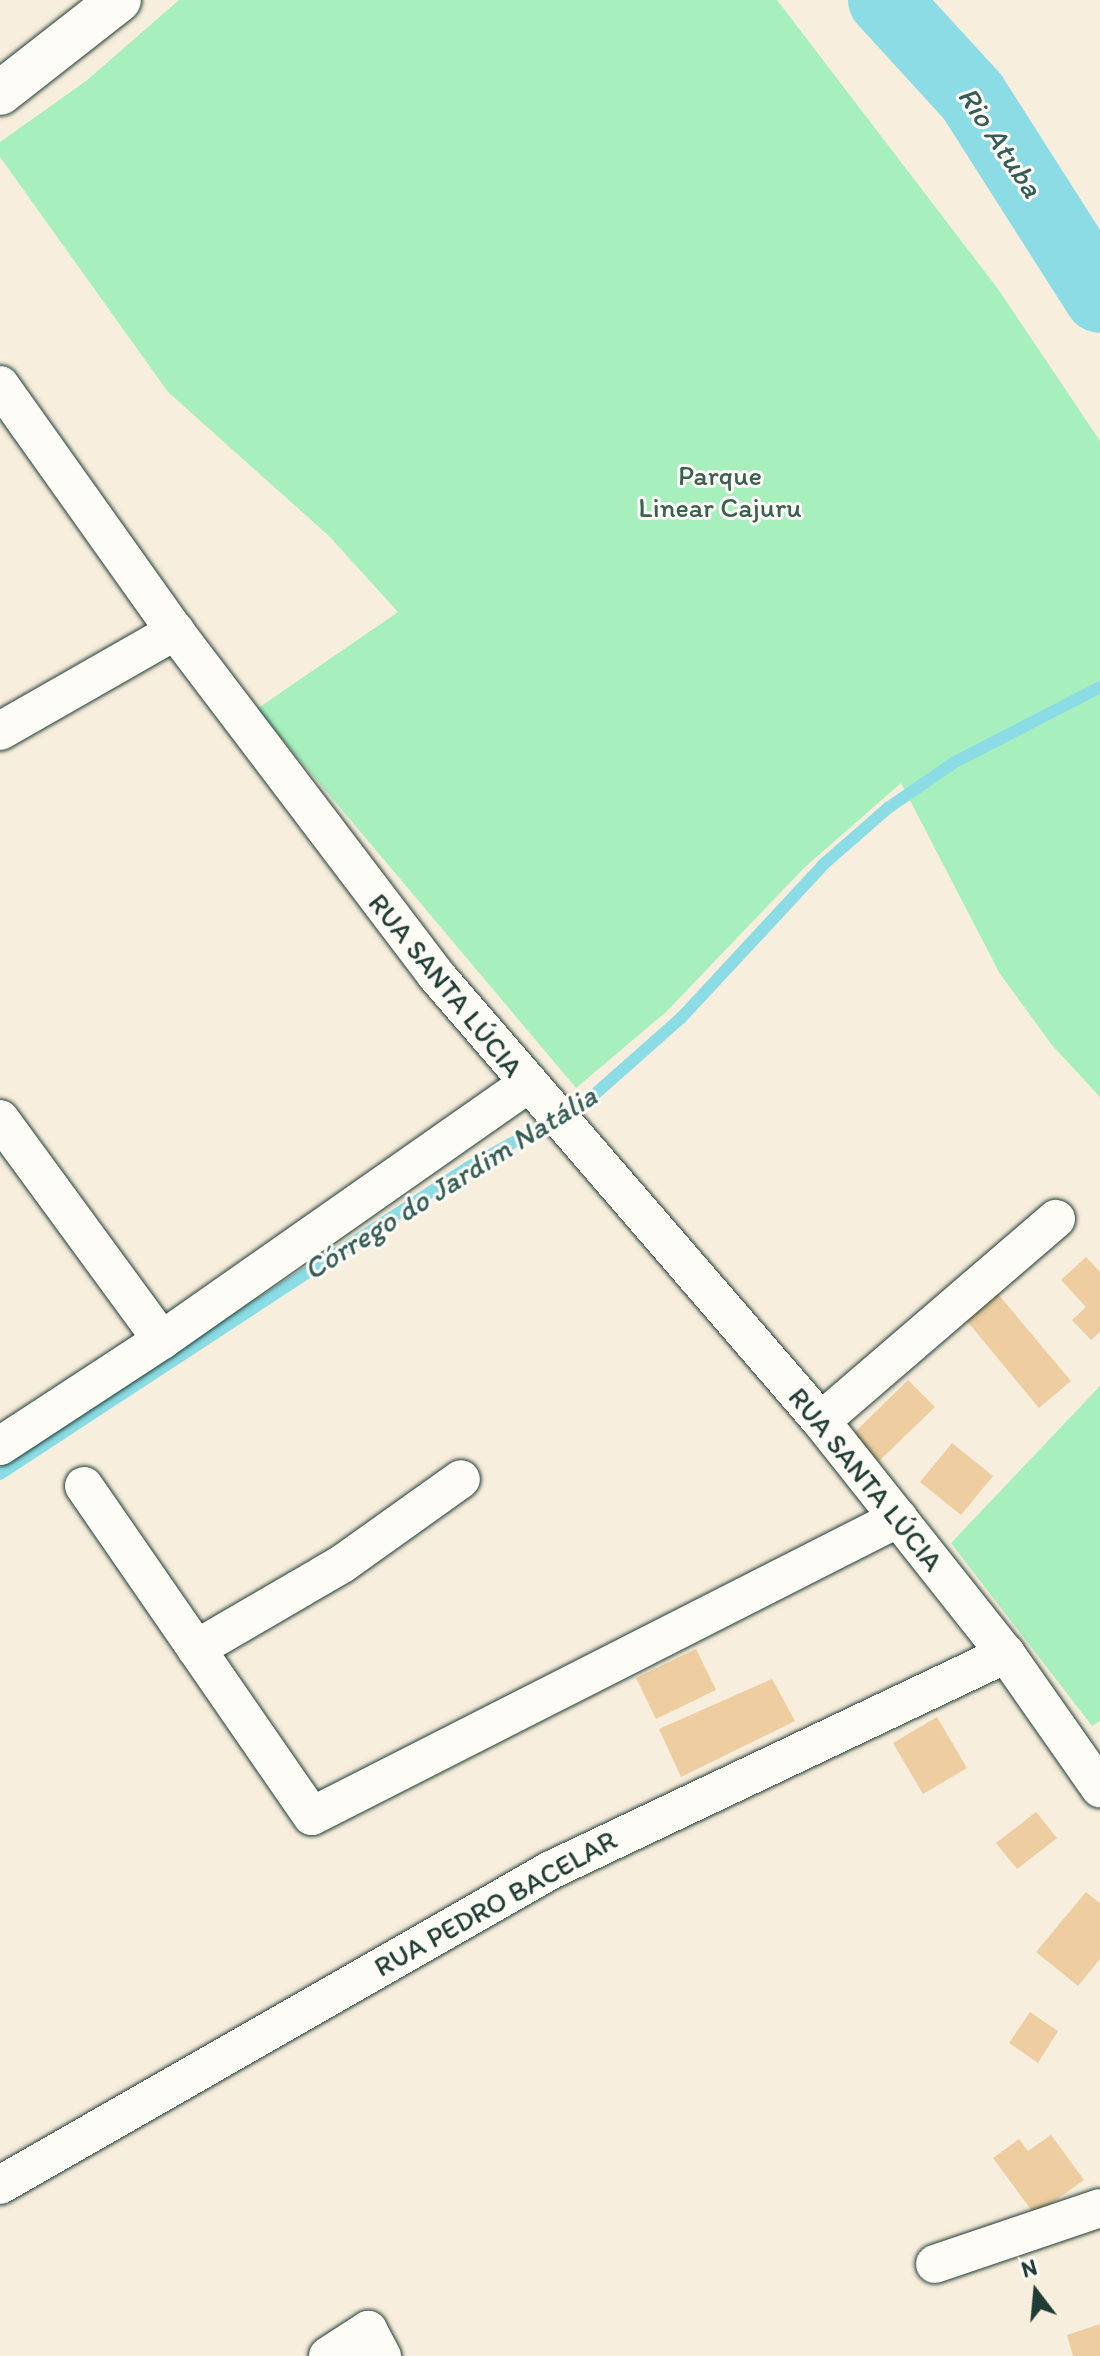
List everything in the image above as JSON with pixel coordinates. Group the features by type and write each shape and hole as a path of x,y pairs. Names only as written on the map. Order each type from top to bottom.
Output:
{"main road":[{"path":"0,93 119,0"}],"street":[{"name":"RUA SANTA LÚCIA","path":"0,385 175,631 360,878 526,1085 821,1421 1006,1654 1100,1788"},
{"path":"0,731 175,631"},
{"path":"0,1446 162,1340 526,1085"},
{"path":"0,1119 162,1340"},
{"path":"821,1421 1056,1219"},
{"path":"196,1649 342,1564 461,1479"},
{"path":"84,1486 312,1816 899,1518"},
{"name":"RUA PEDRO BACELAR","path":"0,2185 551,1870 1006,1654"},
{"path":"935,2264 1100,2208"},
{"path":"328,2356 375,2343"}],"green space":[{"name":"Parque Linear Cajuru","path":"179,0 777,0 998,289 1100,441 1100,1097 1052,1045 1000,974 901,783 805,867 666,1012 576,1088 257,709 398,612 329,536 168,392 0,157 0,142 86,81"},
{"path":"1100,1386 1100,1721 1092,1726 951,1543"}],"building":[{"path":"1086,1257 1100,1272 1100,1332 1091,1340 1072,1320 1086,1307 1061,1280"},
{"path":"998,1294 1071,1381 1039,1408 967,1321"},
{"path":"908,1380 935,1407 879,1461 853,1434"},
{"path":"952,1443 993,1476 961,1515 920,1482"},
{"path":"696,1649 716,1690 656,1719 636,1678"},
{"path":"772,1679 795,1721 681,1777 659,1729"},
{"path":"937,1717 967,1768 923,1794 893,1743"},
{"path":"1036,1812 1057,1838 1017,1869 996,1843"},
{"path":"1086,1892 1100,1903 1100,1959 1078,1986 1036,1952"},
{"path":"1030,2012 1058,2031 1038,2063 1009,2043"},
{"path":"1051,2135 1084,2180 1035,2215 993,2158 1019,2139 1028,2151"},
{"path":"1100,2324 1100,2356 1073,2356 1067,2335"}],"waterway":[{"name":"Rio Atuba","path":"884,0 972,96 1100,297"},
{"name":"Córrego do Jardim Natália","path":"0,1474 467,1168 586,1102 681,1018 825,863 888,808 955,762 1100,687"}]}
